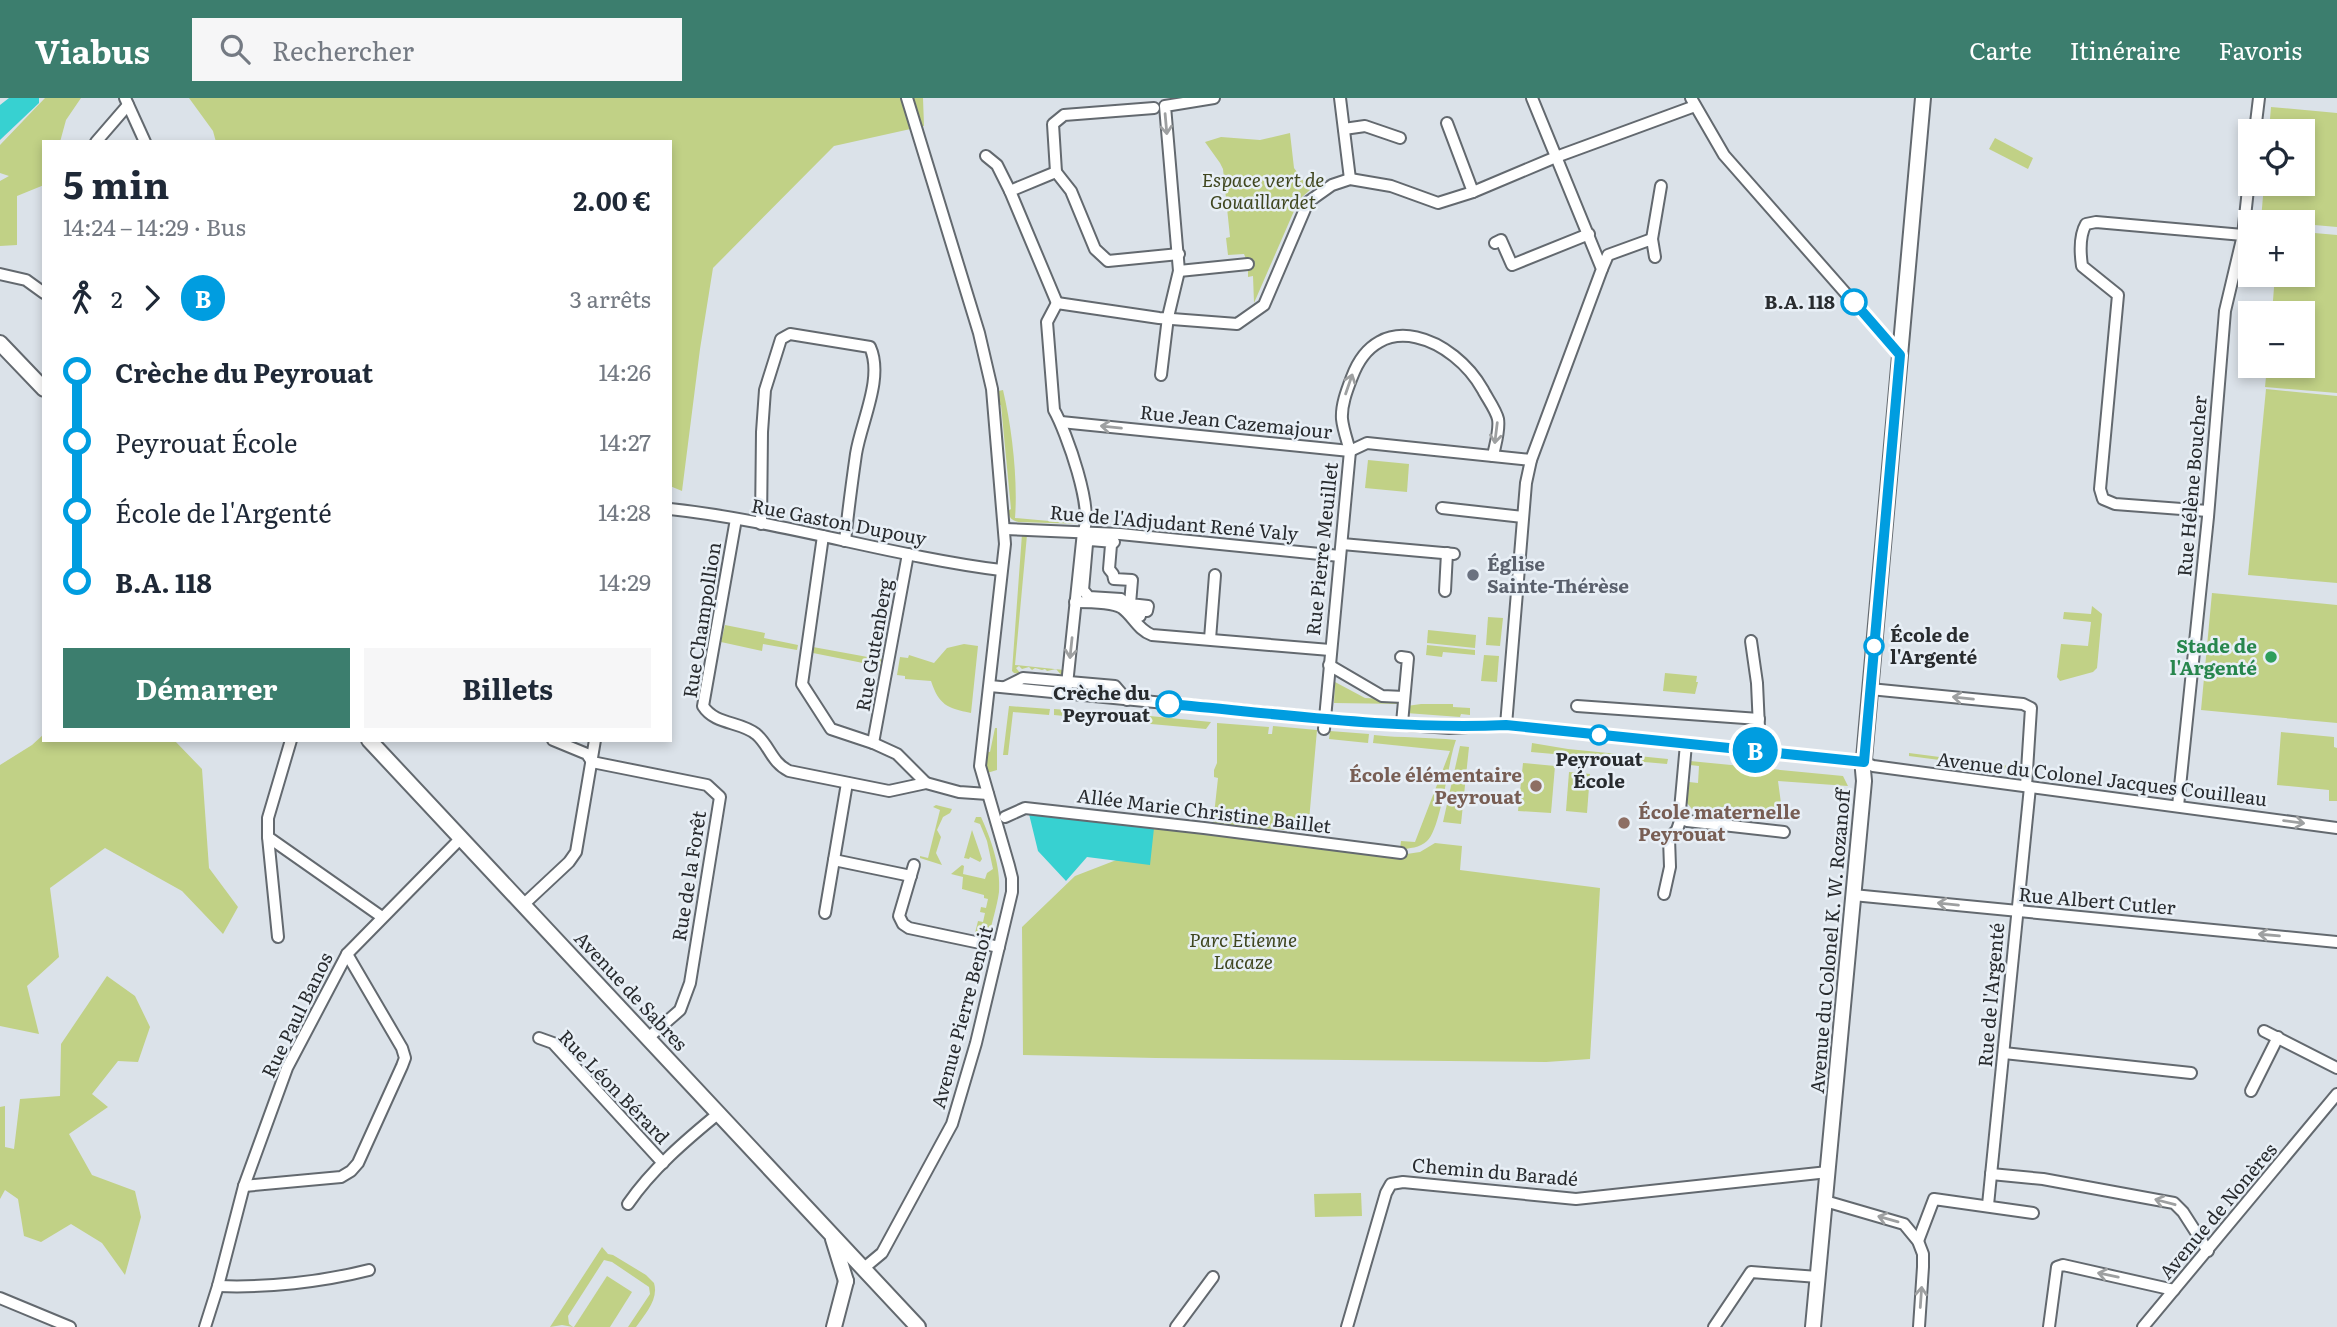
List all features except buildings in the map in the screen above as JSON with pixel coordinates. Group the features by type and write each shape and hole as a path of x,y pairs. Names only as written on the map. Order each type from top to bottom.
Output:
{"street":[{"name":"Avenue Pierre Benoit","path":"864,1268 882,1253 952,1124 976,1043 1012,892 1012,878 982,776 980,755 990,686 1005,528 989,371 907,98"},
{"path":"1161,375 1168,317 1179,271 1165,106 1214,98"},
{"path":"1340,98 1350,179"},
{"path":"1531,98 1602,269"},
{"name":"Avenue du Colonel K. W. Rozanoff","path":"1813,1327 1923,98"},
{"path":"2256,119 2259,98"},
{"path":"97,140 126,101 144,140"},
{"path":"1057,303 1237,324 1264,306 1308,202 1332,185 1350,179 1391,186 1438,203 1473,192 1693,102 1724,155 1900,355"},
{"path":"1154,108 1064,115 1052,124 1056,172 1071,191 1095,250 1108,261 1179,254"},
{"path":"1447,122 1473,192"},
{"path":"1344,128 1365,126 1400,138"},
{"path":"986,156 997,165 1010,191 1057,303"},
{"path":"1010,191 1056,172"},
{"path":"1655,257 1652,239 1661,186"},
{"path":"2208,512 2115,504 2103,499 2100,489 2118,295 2082,266 2080,252 2086,224 2096,222 2238,234"},
{"path":"1495,243 1501,240 1512,265 1589,234"},
{"path":"1506,725 1526,483 1531,460 1608,255 1652,239"},
{"name":"Rue Hélène Boucher","path":"2178,806 2225,311 2238,259"},
{"path":"1179,271 1248,264"},
{"path":"0,274 26,280 42,292"},
{"path":"1057,303 1047,322 1054,410 1061,422 1085,504 1087,525 1083,532 1067,688"},
{"path":"761,524 765,390 781,339 790,334 870,347 875,358 869,408 857,450 845,541"},
{"name":"Rue Pierre Meuillet","path":"1324,723 1350,451 1342,417 1344,400 1357,364 1374,344 1405,335 1430,341 1455,355 1477,380 1498,418 1493,456"},
{"path":"0,343 42,388"},
{"name":"Rue Jean Cazemajour","path":"1061,422 1350,451 1367,443 1531,460"},
{"path":"1442,508 1523,517"},
{"name":"Rue Gaston Dupouy","path":"672,509 1001,570"},
{"name":"Rue Champollion","path":"736,519 703,706 707,712 715,718 757,735 779,766 789,771 889,791 926,783 959,792 988,794"},
{"name":"Rue de l'Adjudant René Valy","path":"1005,528 1341,550 1451,554 1445,591"},
{"path":"823,536 802,684 831,729 897,754 926,783"},
{"path":"1090,540 1114,542 1111,545 1109,569 1114,579 1132,580 1130,604 1147,606 1147,611 1141,610 1140,616 1121,599 1088,597 1083,590 1087,544 1090,540"},
{"name":"Rue Gutenberg","path":"873,743 908,554"},
{"path":"1214,640 1215,575"},
{"path":"1075,602 1115,605 1152,635 1330,650"},
{"path":"1751,641 1760,750"},
{"path":"1401,657 1408,658 1402,723"},
{"path":"1329,665 1382,696 1404,697"},
{"name":"Avenue du Colonel Jacques Couilleau","path":"990,686 1067,688 1127,699 1324,723 1402,723 1449,727 1506,725 1760,750 2337,828"},
{"name":"Rue de l'Argenté","path":"1870,689 2031,708 2028,787 1988,1205"},
{"path":"1577,706 1759,719"},
{"path":"278,937 268,818 290,742"},
{"name":"Avenue de Sabres","path":"371,742 918,1327"},
{"path":"558,742 587,754 592,762"},
{"path":"523,905 569,862 576,852 595,742"},
{"path":"1686,744 1680,810 1687,821 1784,832"},
{"name":"Rue de la Forêt","path":"592,762 707,785 720,797 690,982 680,1010 648,1038"},
{"path":"825,913 847,783"},
{"name":"Allée Marie Christine Baillet","path":"1004,817 1025,808 1401,853"},
{"path":"1664,894 1670,867 1669,838 1677,830 1682,815"},
{"path":"268,837 382,917"},
{"name":"Rue Paul Banos","path":"205,1327 244,1186 287,1068 347,954 461,838"},
{"path":"834,860 913,870 900,916 902,924 909,928 999,947"},
{"name":"Rue Albert Cutler","path":"1853,895 2337,942"},
{"path":"244,1186 341,1177 351,1171 358,1163 402,1066 405,1058 402,1048 347,954"},
{"path":"2264,1031 2337,1068"},
{"path":"2251,1091 2278,1037"},
{"name":"Rue Léon Bérard","path":"539,1038 552,1043 663,1163"},
{"path":"2004,1054 2191,1073"},
{"name":"Avenue de Nonères","path":"2143,1327 2337,1094"},
{"name":"Avenue de Nonères","path":"2320,1117 2337,1106"},
{"path":"628,1204 663,1163 719,1113"},
{"name":"Chemin du Baradé","path":"1347,1327 1386,1193 1391,1184 1403,1182 1576,1199 1828,1172"},
{"path":"1991,1174 2043,1179 2174,1203 2183,1212 2208,1251"},
{"path":"1917,1241 1934,1199 2033,1213"},
{"path":"1825,1201 1904,1224 1917,1241 1923,1254 1919,1327"},
{"path":"831,1233 846,1281 834,1327"},
{"path":"2049,1327 2057,1267 2063,1265 2175,1290"},
{"path":"846,1281 864,1268"},
{"path":"218,1286 238,1287 340,1277 369,1270"},
{"path":"1714,1327 1751,1272 1818,1278"},
{"path":"1176,1327 1213,1277"},
{"path":"0,1298 70,1327"}],"green space":[{"path":"45,98 81,98 66,120 61,140 42,140 42,186 17,196 17,245 0,246 0,181 9,176 0,173 0,145"},
{"path":"189,98 923,98 924,126 834,146 713,268 682,491 672,487 672,140 215,140 213,131"},
{"path":"2271,107 2337,113 2337,227 2315,225 2315,210 2262,210 2263,196 2315,196 2315,119 2270,119"},
{"name":"Espace vert de Gouaillardet","path":"1290,133 1294,168 1310,190 1302,197 1294,211 1254,303 1253,276 1248,277 1248,264 1244,254 1228,255 1226,238 1230,237 1223,169 1205,142 1221,137 1260,140"},
{"path":"1995,138 2033,158 2028,169 1989,149"},
{"path":"2315,233 2337,235 2337,393 2265,387 2266,378 2315,378 2315,301 2273,301 2274,287 2315,287"},
{"path":"2266,389 2337,396 2337,583 2248,575"},
{"path":"1003,390 1014,454 1015,518 1082,524 1018,522 1010,517 1001,405 995,406 994,392"},
{"path":"1368,460 1409,464 1407,492 1365,488"},
{"path":"1022,534 1027,535 1015,665 1055,669 1032,670 1019,666 1016,668 1021,674 1012,671"},
{"name":"Stade de l'Argenté","path":"2212,593 2337,605 2337,723 2201,710"},
{"path":"2092,606 2102,614 2097,668 2093,672 2060,681 2057,677 2061,644 2088,646 2091,622 2063,619 2064,612 2091,614"},
{"path":"1488,617 1503,618 1500,646 1486,645"},
{"path":"725,625 765,633 764,638 798,645 797,650 763,644 762,651 721,642"},
{"path":"1428,630 1476,635 1475,648 1427,643"},
{"path":"964,644 978,646 971,713 945,704 937,695 931,681 905,679 905,676 897,675 900,657 908,658 909,655 934,663 947,648"},
{"path":"1427,645 1475,650 1475,655 1443,652 1442,657 1426,655"},
{"path":"813,647 884,660 883,667 813,653"},
{"path":"1484,655 1499,656 1497,682 1481,681"},
{"path":"1665,673 1697,676 1695,694 1663,691"},
{"path":"1335,682 1365,698 1402,700 1402,704 1334,703"},
{"path":"1453,704 1453,707 1470,708 1470,715 1461,714 1460,717 1406,713 1407,706"},
{"path":"1009,706 1050,709 1049,715 1013,712 1008,755 1003,755"},
{"path":"1054,709 1107,713 1106,720 1054,715"},
{"path":"1119,713 1211,722 1206,729 1118,721"},
{"path":"1217,723 1269,727 1268,734 1272,734 1273,726 1317,730 1308,832 1213,824 1218,778 1214,777 1217,763"},
{"path":"995,728 997,770 987,773 984,751 990,752"},
{"path":"1330,731 1369,734 1368,743 1329,739"},
{"path":"2281,732 2334,737 2334,747 2337,748 2337,801 2329,801 2329,790 2277,785"},
{"path":"1374,735 1456,740 1436,823 1432,834 1421,845 1400,850 1401,841 1415,842 1450,751 1373,743"},
{"path":"42,736 42,742 176,742 202,769 209,868 238,907 223,934 182,891 105,848 50,888 59,957 27,986 39,1034 0,1026 0,765"},
{"path":"1532,743 1668,759 1667,764 1531,752"},
{"path":"1460,746 1469,747 1461,824 1443,822"},
{"path":"1909,753 2016,767 2016,770 1909,756"},
{"path":"1690,761 1843,776 1848,786 1778,781 1783,818 1692,809 1687,803 1689,782 1698,783 1699,766 1690,765"},
{"path":"1523,763 1555,766 1551,813 1518,811"},
{"path":"1569,772 1590,774 1587,813 1566,811"},
{"path":"936,805 952,809 943,817 937,830 941,837 936,853 942,865 920,858 928,858 940,810 933,807"},
{"name":"Parc Etienne Lacaze","path":"1027,810 1400,855 1420,852 1435,843 1462,846 1460,870 1600,888 1590,1059 1546,1062 1023,1055 1022,927 1075,876 1119,859 1153,827 1029,814"},
{"path":"976,817 981,817 985,826 995,853 998,873 999,892 989,936 975,933 978,921 983,922 985,913 980,912 981,907 986,908 988,899 984,898 984,895 962,889 963,877 951,874 962,865 963,874 985,879 987,873 993,869 987,841 980,824 974,822"},
{"path":"972,830 982,859 980,862 970,857 964,858"},
{"path":"107,976 135,996 150,1027 138,1062 118,1061 92,1094 108,1107 69,1134 92,1175 135,1191 141,1217 125,1275 102,1243 71,1224 41,1242 24,1236 18,1199 5,1190 0,1199 0,1107 5,1106 5,1147 14,1149 20,1099 60,1096 61,1044"},
{"path":"1361,1193 1362,1216 1315,1217 1314,1194"},
{"path":"602,1247 608,1254 646,1275 654,1283 655,1295 647,1312 636,1327 628,1327 650,1294 649,1287 612,1262 604,1260 568,1316 569,1324 573,1327 550,1327"},
{"path":"607,1276 632,1292 610,1327 574,1327"}],"water":[{"path":"9,98 39,98 39,103 0,140 0,105"},
{"path":"1029,814 1154,828 1150,865 1087,857 1066,881 1038,851"}],"bus line":[{"name":"B","path":"1169,704 1449,727 1506,725 1864,762 1900,355 1854,302"}],"place":[{"name":"B.A. 118","path":"1854,302"},
{"name":"Église Sainte-Thérèse","path":"1473,575"},
{"name":"École de l'Argenté","path":"1874,646"},
{"name":"Stade de l'Argenté","path":"2271,657"},
{"name":"Crèche du Peyrouat","path":"1169,704"},
{"name":"Peyrouat École","path":"1599,735"},
{"name":"École élémentaire Peyrouat","path":"1536,786"},
{"name":"École maternelle Peyrouat","path":"1624,823"}]}
